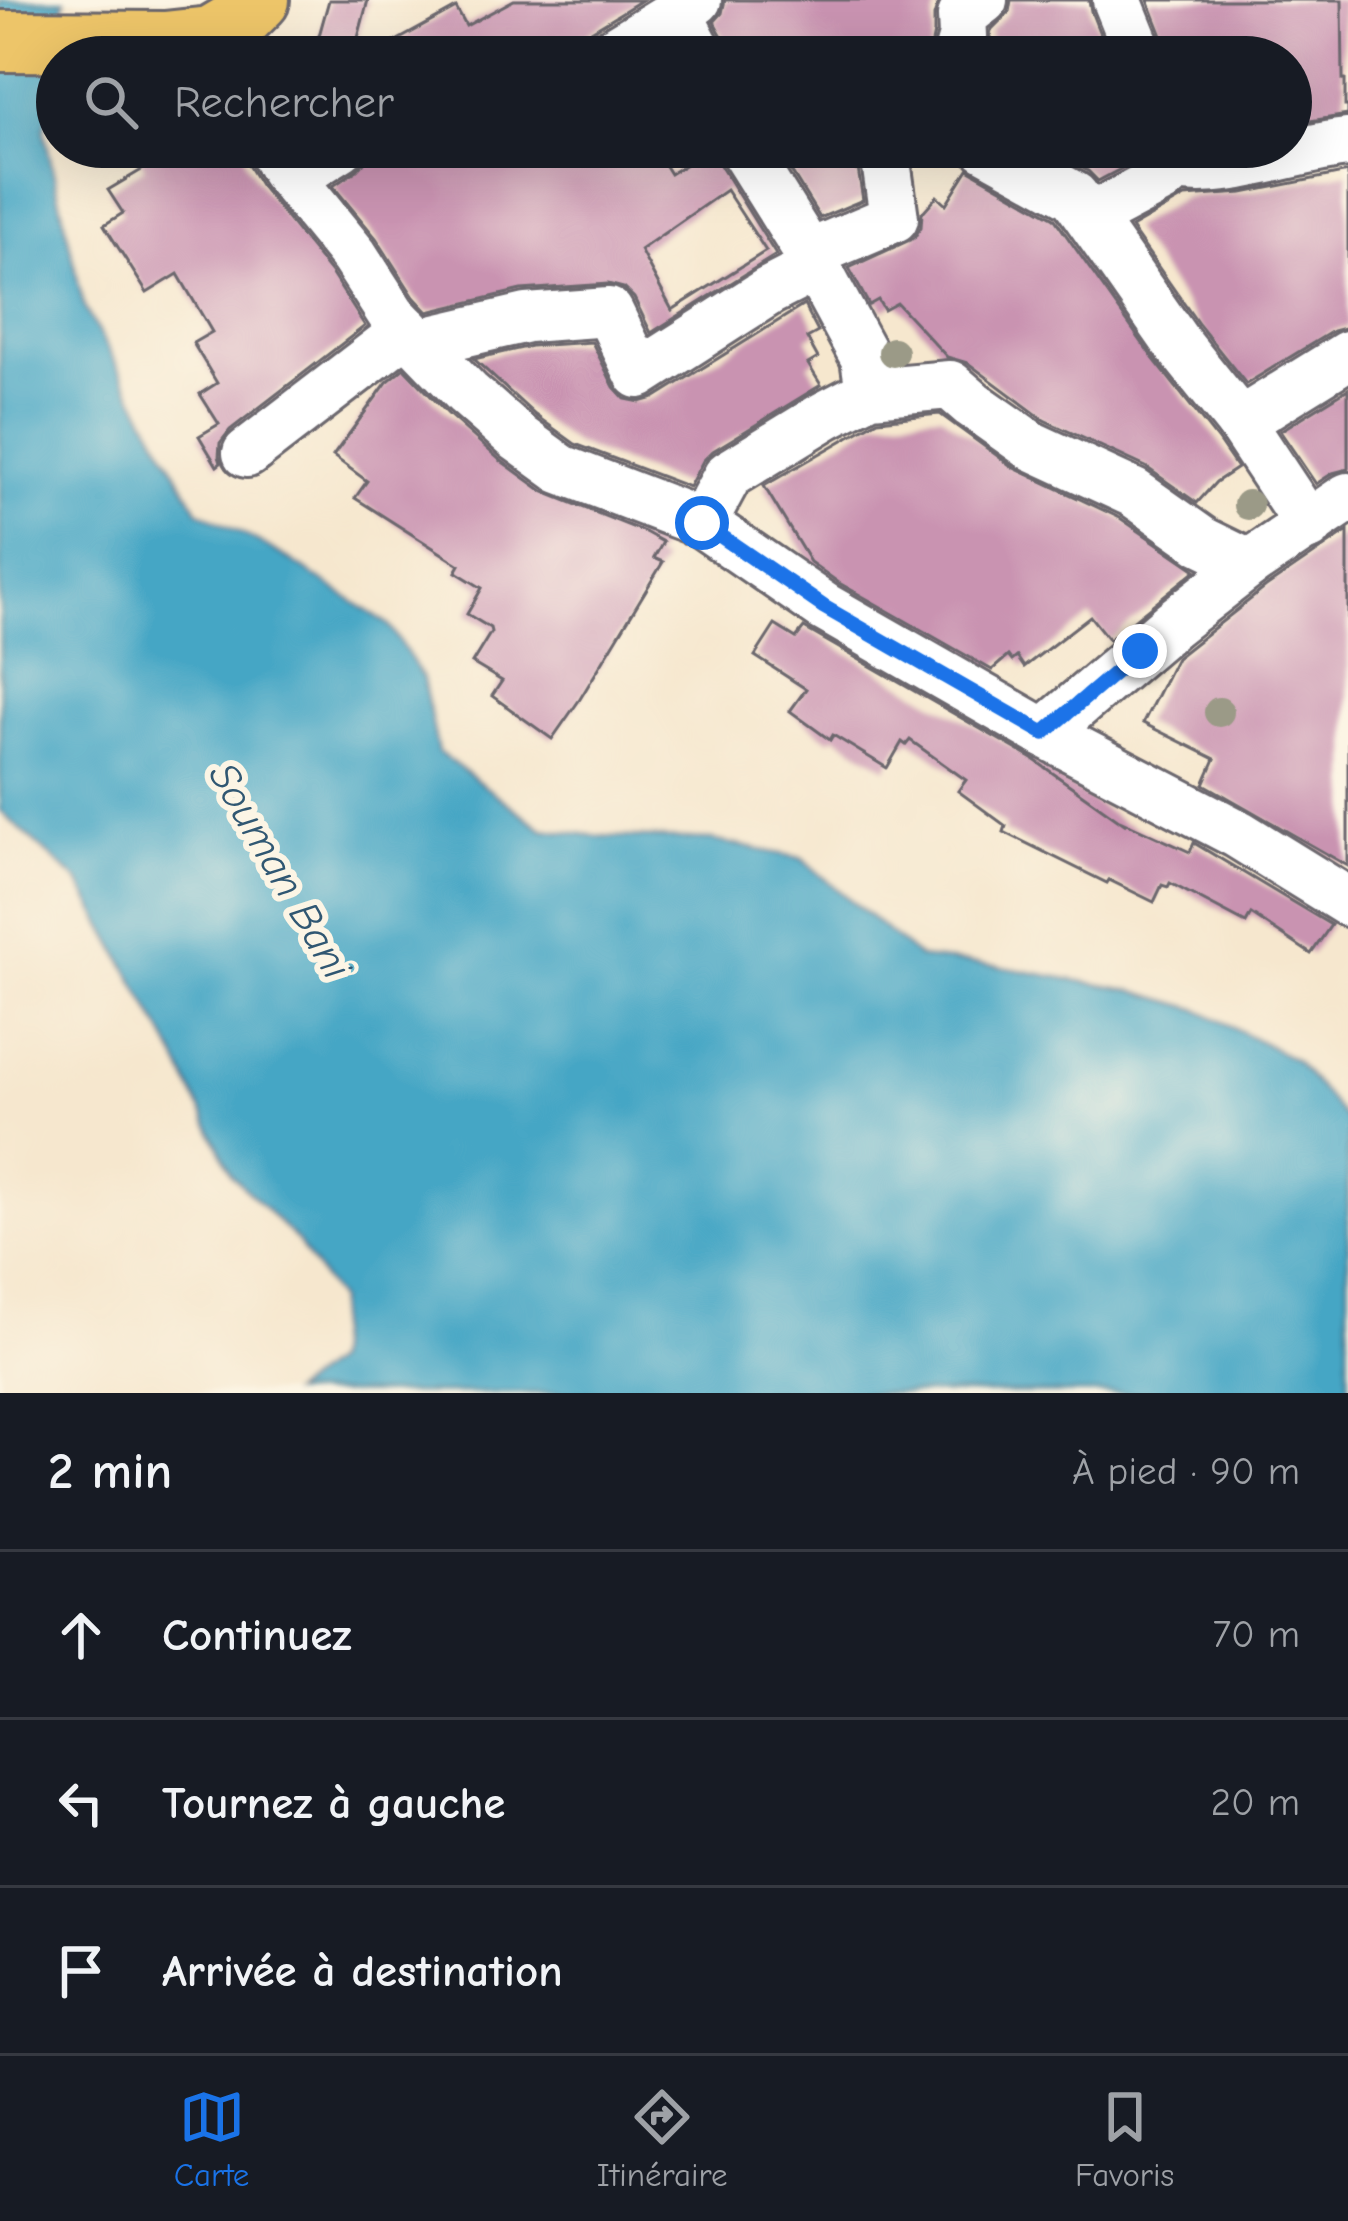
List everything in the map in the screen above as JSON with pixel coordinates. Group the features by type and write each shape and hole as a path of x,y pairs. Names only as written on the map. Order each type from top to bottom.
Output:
{"main road":[{"path":"225,36 259,0"},
{"path":"0,41 36,40"}],"street":[{"path":"963,36 962,16 983,0"},
{"path":"1117,0 1132,36"},
{"path":"638,36 687,6 695,36"},
{"path":"1312,147 1348,143"},
{"path":"285,168 354,256 392,315 500,422 561,469 702,523 824,607 1044,733 1238,834 1348,902"},
{"path":"755,168 865,358 870,392"},
{"path":"247,453 413,336 527,318 609,312 639,374 812,261 894,218 887,168"},
{"path":"1023,168 1074,196 1176,342 1240,422 1329,512 1249,564 1044,733"},
{"path":"1091,217 1160,179 1166,168"},
{"path":"1240,422 1348,355"},
{"path":"702,523 728,475 870,392 950,385 1030,445 1135,493 1202,541 1249,564"}],"water":[{"name":"Souman Bani","path":"0,0 65,0 59,36 36,36 36,168 53,168 84,307 198,510 284,556 388,624 423,679 438,752 543,829 712,840 801,858 919,958 997,966 1135,991 1200,1010 1295,1060 1348,1122 1348,1393 291,1393 333,1361 337,1300 298,1242 232,1175 176,1056 79,882 0,811"}],"building":[{"path":"329,0 368,0 359,36 319,36"},
{"path":"514,0 642,0 586,36 405,36 456,8 466,26"},
{"path":"725,0 939,0 933,36 722,36 714,22"},
{"path":"1011,0 1089,0 1101,36 990,36 1009,12"},
{"path":"1148,0 1342,0 1348,115 1312,121 1312,36 1162,36"},
{"path":"145,168 250,168 331,273 365,326 230,430 220,443 217,466 199,436 219,424 200,394 217,383 193,343 212,332 178,274 147,293 104,225 123,213 108,190"},
{"path":"666,168 670,174 680,168 722,168 776,255 651,333 634,298 624,288 608,284 521,290 428,312 333,186 357,170","holes":["726,190 766,251 672,310 640,250"]},
{"path":"789,168 858,169 863,200 820,218"},
{"path":"1082,168 1122,168 1098,181"},
{"path":"968,169 1054,218 1237,468 1197,503 1146,467 1044,420 968,363 947,357 897,303 884,310 878,300 869,305 849,268 914,238 922,213 937,196 946,204"},
{"path":"1348,172 1348,327 1333,331 1246,384 1131,228 1185,197 1243,193"},
{"path":"804,305 818,332 807,338 818,358 808,364 821,385 713,451 689,487 575,444 474,359 531,346 592,342 614,387 625,399 640,402 654,398"},
{"path":"404,368 448,414 544,492 663,542 654,558 663,562 552,739 492,696 502,681 472,663 491,632 467,614 482,588 456,572 460,565 355,498 367,481 333,456 387,382"},
{"path":"1348,389 1348,469 1316,484 1280,431"},
{"path":"940,414 1014,468 1120,518 1196,570 1109,640 1090,616 1024,667 1017,657 1012,661 1008,656 992,670 810,562 764,486 878,420"},
{"path":"1348,531 1348,866 1204,784 1215,759 1143,723 1176,658 1266,587"},
{"path":"775,625 796,638 804,628 1033,759 1126,825 1124,822 1190,852 1194,843 1331,925 1311,954 1251,914 1246,923 1170,883 1162,885 1154,902 1004,832 1006,826 958,791 966,780 910,740 906,745 902,742 887,768 833,735 830,740 790,711 806,689 755,656"}],"route":[{"path":"702,523 824,607 1044,733 1140,651"}]}
